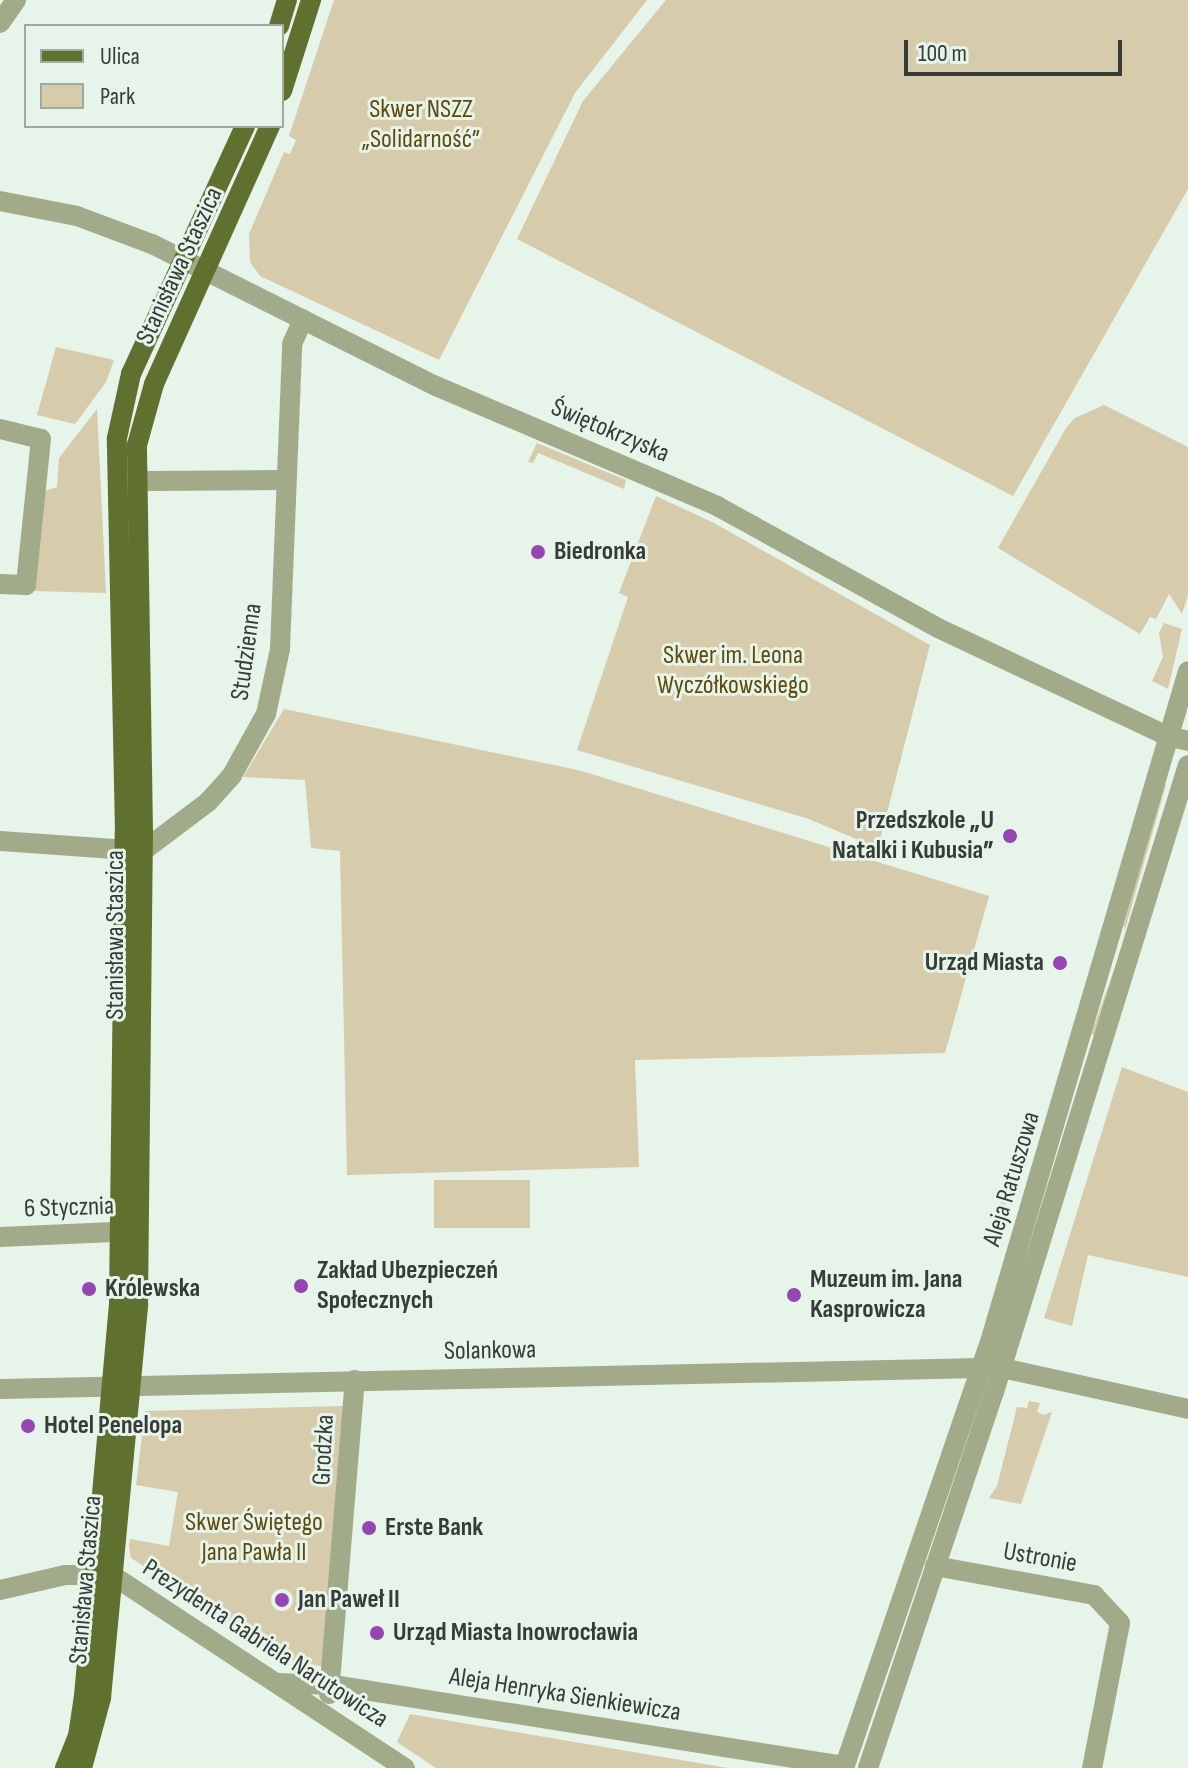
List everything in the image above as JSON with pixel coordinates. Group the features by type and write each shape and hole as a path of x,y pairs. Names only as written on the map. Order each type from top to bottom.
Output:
{"main road":[{"path":"280,24 287,0"},
{"path":"284,85 311,0"},
{"name":"Stanisława Staszica","path":"134,850 117,438 131,374 244,128"},
{"name":"Stanisława Staszica","path":"65,1768 78,1736 103,1574 123,1387 131,1232 137,445 154,384 269,128"},
{"name":"Stanisława Staszica","path":"82,1768 101,1698 103,1574"}],"street":[{"path":"0,23 16,0"},
{"name":"Świętokrzyska","path":"0,201 77,216 185,259 436,386 717,506 938,628 1167,736 1188,741"},
{"name":"Studzienna","path":"134,850 208,802 232,775 266,714 280,649 292,344 303,319"},
{"path":"0,429 41,439 26,585 0,584"},
{"path":"148,481 286,480"},
{"name":"Aleja Ratuszowa","path":"868,1768 1002,1368 1122,941 1167,736 1188,671"},
{"name":"Aleja Ratuszowa","path":"844,1767 981,1368 1122,941 1188,765"},
{"path":"0,841 134,850"},
{"name":"6 Stycznia","path":"0,1237 131,1232"},
{"name":"Solankowa","path":"0,1389 981,1368"},
{"path":"1002,1368 1188,1409"},
{"name":"Grodzka","path":"322,1713 333,1685 355,1380"},
{"name":"Ustronie","path":"935,1566 1094,1595 1120,1623 1092,1768"},
{"path":"0,1590 23,1581 103,1574"},
{"name":"Prezydenta Gabriela Narutowicza","path":"103,1574 405,1768"},
{"name":"Aleja Henryka Sienkiewicza","path":"277,1683 333,1685 844,1767"}],"green space":[{"name":"Skwer NSZZ „Solidarność”","path":"334,0 647,0 575,93 439,360 260,276 250,262 249,234 284,152 290,154 296,140 289,136"},
{"path":"666,0 1188,0 1188,189 1013,496 517,239 583,101"},
{"path":"56,347 114,360 106,382 75,424 37,415"},
{"path":"1104,405 1188,447 1188,595 1182,614 1169,594 1156,619 1150,617 1140,634 998,548 1066,428 1075,418"},
{"path":"97,409 106,593 33,591 44,491 57,487 59,458"},
{"path":"537,443 626,480 624,489 538,453 533,463 528,462"},
{"name":"Skwer im. Leona Wyczółkowskiego","path":"656,496 714,523 930,645 878,848 806,818 577,750 628,597 619,593"},
{"path":"1164,623 1182,629 1168,689 1152,681 1163,657 1159,633"},
{"path":"284,709 578,770 989,896 945,1053 635,1060 639,1167 347,1175 340,851 311,848 305,780 243,777"},
{"path":"1161,783 1166,785 1125,930 1124,925"},
{"path":"1122,948 1096,1036 1091,1034"},
{"path":"1122,1067 1188,1092 1188,1277 1088,1255 1072,1326 1044,1318"},
{"path":"1030,1131 1035,1133 1002,1214 997,1213"},
{"path":"434,1180 530,1180 530,1228 434,1228"},
{"path":"1029,1401 1040,1403 1037,1412 1043,1415 1052,1412 1021,1504 989,1498 997,1486 1017,1407 1027,1408"},
{"name":"Skwer Świętego Jana Pawła II","path":"344,1406 329,1668 290,1660 131,1558 129,1545 130,1539 169,1546 178,1492 136,1485 145,1411"},
{"path":"410,1714 728,1768 436,1768 397,1742"}],"place":[{"name":"Biedronka","path":"538,552"},
{"name":"Przedszkole „U Natalki i Kubusia”","path":"1010,836"},
{"name":"Urząd Miasta","path":"1060,963"},
{"name":"Zakład Ubezpieczeń Społecznych","path":"301,1286"},
{"name":"Królewska","path":"89,1289"},
{"name":"Muzeum im. Jana Kasprowicza","path":"794,1295"},
{"name":"Hotel Penelopa","path":"28,1426"},
{"name":"Erste Bank","path":"369,1528"},
{"name":"Jan Paweł II","path":"282,1600"},
{"name":"Urząd Miasta Inowrocławia","path":"377,1633"}]}
